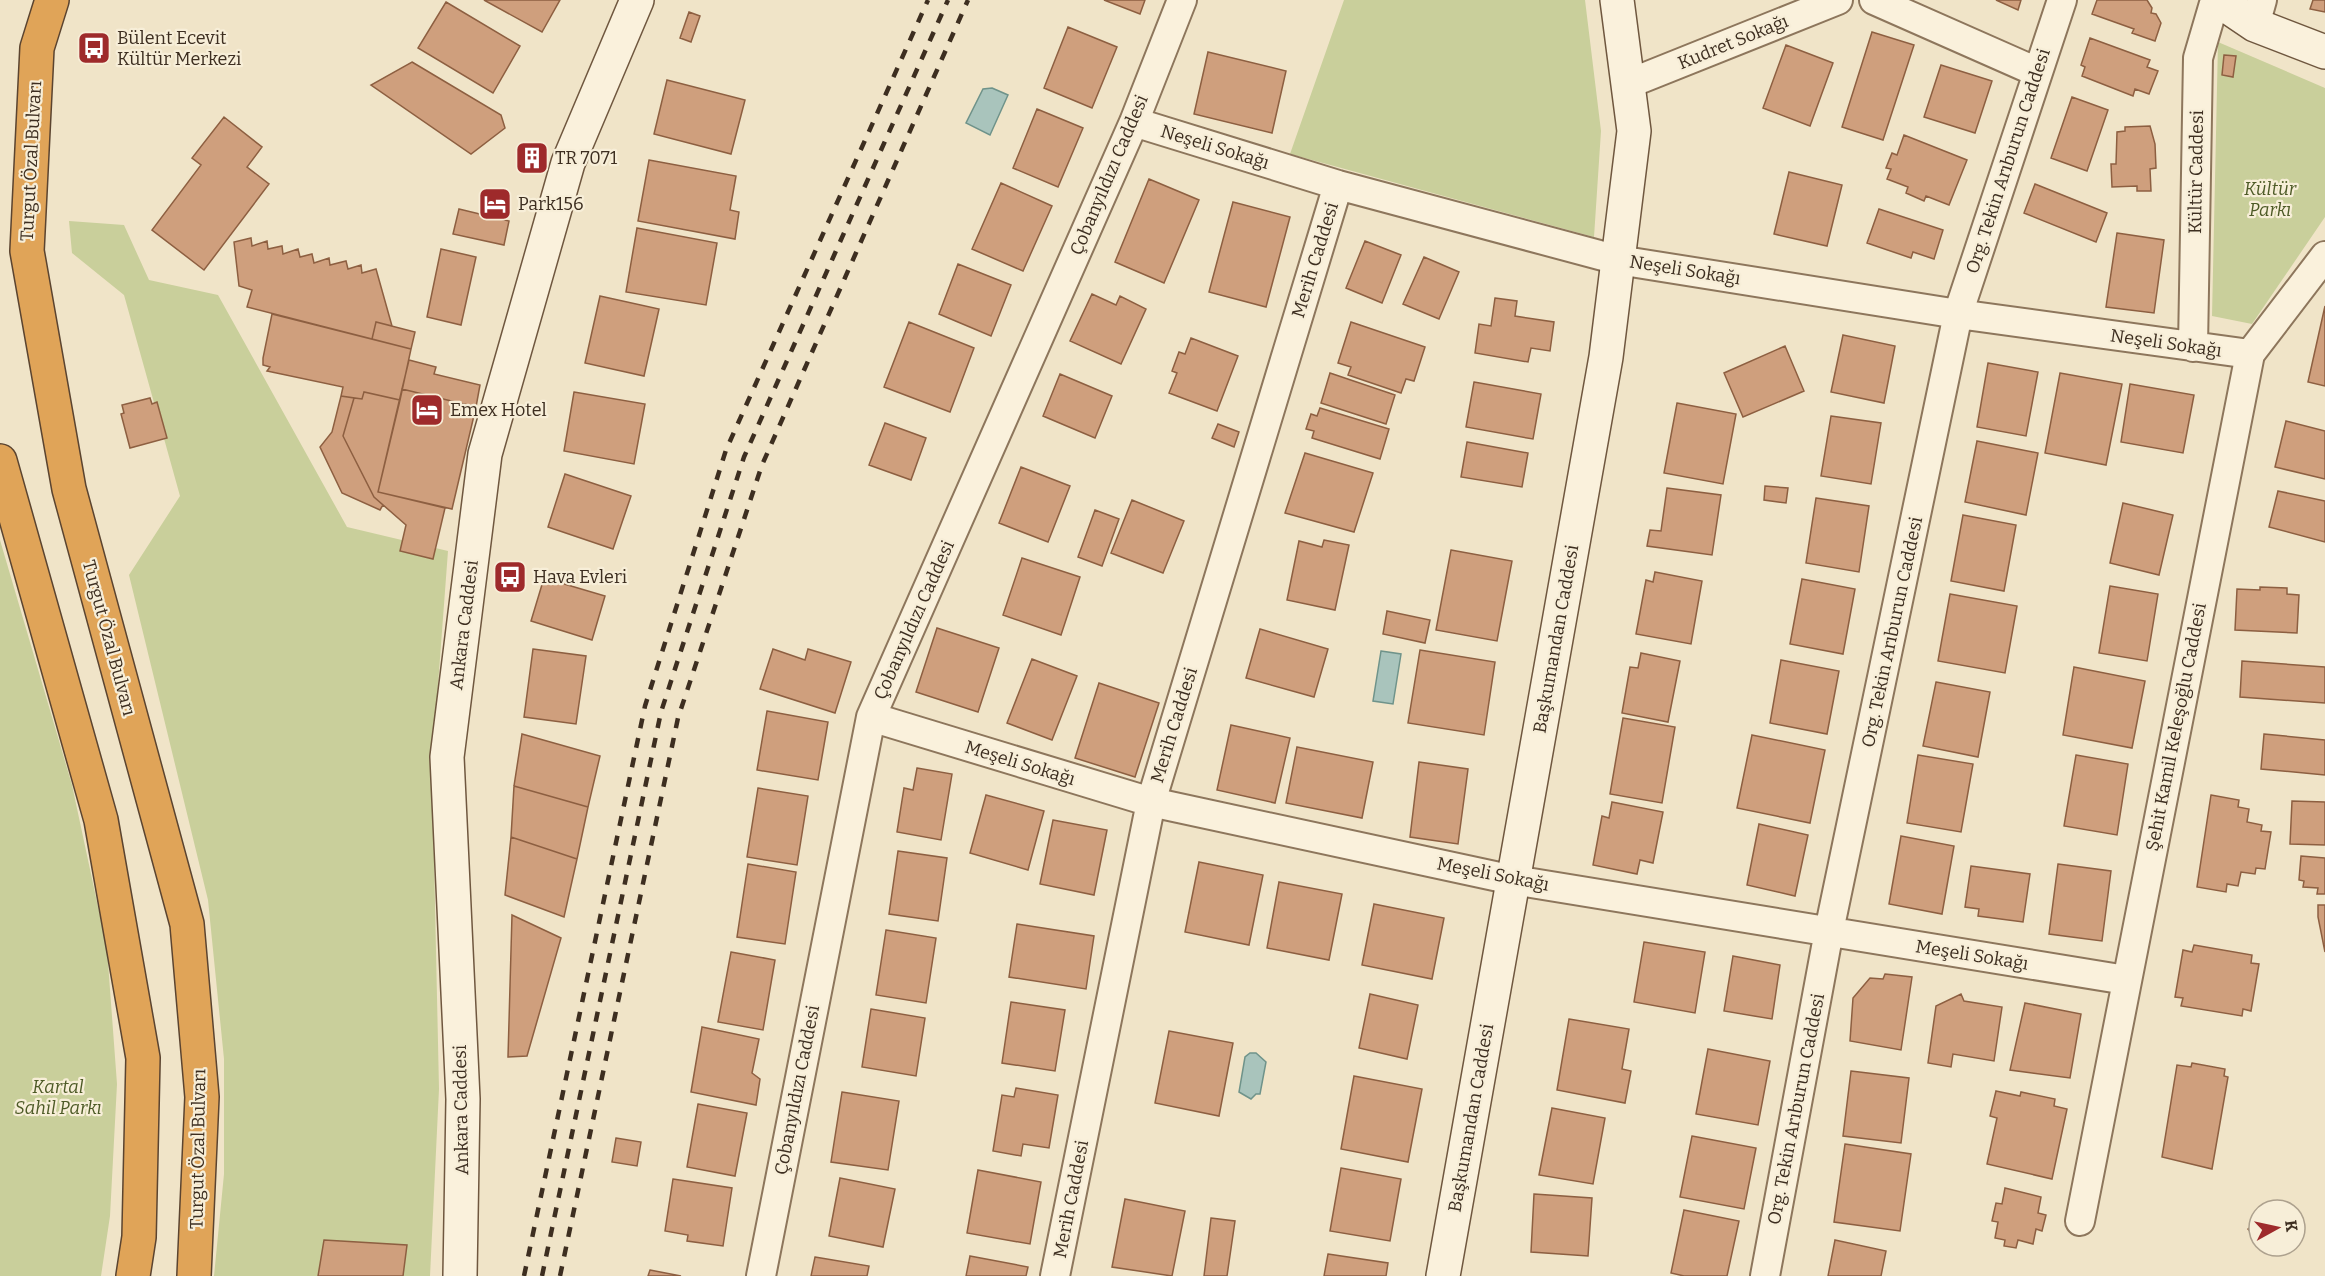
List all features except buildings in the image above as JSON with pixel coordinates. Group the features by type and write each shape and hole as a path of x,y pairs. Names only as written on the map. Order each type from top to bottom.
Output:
{"highway":[{"name":"Turgut Özal Bulvarı","path":"52,0 37,48 27,251 69,489 187,924 202,1097 194,1276"},
{"path":"0,461 101,820 143,1058 139,1237 133,1276"}],"street":[{"name":"Ankara Caddesi","path":"460,1276 463,1100 447,757 485,454 568,163 637,0"},
{"name":"Çobanyıldızı Caddesi","path":"760,1276 871,717 1134,122 1182,0"},
{"name":"Başkumandan Caddesi","path":"1443,1276 1606,357 1634,131 1617,0"},
{"name":"Kudret Sokağı","path":"1628,84 1838,0"},
{"path":"1874,0 2037,72"},
{"name":"Org. Tekin Arıburun Caddesi","path":"1765,1276 1829,931 1958,314 2062,0"},
{"path":"2217,0 2258,12 2325,52"},
{"name":"Kültür Caddesi","path":"2193,347 2198,58 2217,0"},
{"name":"Neşeli Sokağı","path":"1134,122 1338,185 1618,260 1958,314 2250,354"},
{"name":"Merih Caddesi","path":"1055,1276 1151,802 1338,185"},
{"name":"Şehit Kamil Keleşoğlu Caddesi","path":"2080,1221 2250,354 2325,256"},
{"name":"Meşeli Sokağı","path":"871,717 1151,802 1514,880 2126,980"}],"green space":[{"path":"1344,0 1585,0 1601,131 1594,237 1290,154"},
{"name":"Kültür Parkı","path":"2218,42 2325,88 2325,217 2252,324 2212,316"},
{"path":"69,221 124,225 149,280 218,295 347,527 448,551 432,765 439,1089 430,1276 214,1276 224,1174 224,1059 208,900 129,575 180,496 124,295 72,253"},
{"name":"Kartal Sahil Parkı","path":"0,540 72,785 107,949 117,1084 110,1216 101,1276 0,1276"}],"water":[{"path":"992,88 1008,95 990,135 966,123 983,89"},
{"path":"1381,651 1401,654 1393,704 1373,701"},
{"path":"1250,1053 1256,1053 1266,1062 1260,1094 1256,1094 1251,1099 1239,1092 1245,1057"}],"railway":[{"path":"524,1276 645,706 726,450 928,0"},
{"path":"542,1276 661,712 744,457 948,0"},
{"path":"560,1276 678,718 762,465 968,0"}],"place":[{"name":"Bülent Ecevit Kültür Merkezi","path":"94,48"},
{"name":"TR 7071","path":"532,158"},
{"name":"Park156","path":"495,204"},
{"name":"Emex Hotel","path":"427,410"},
{"name":"Hava Evleri","path":"510,577"}]}
